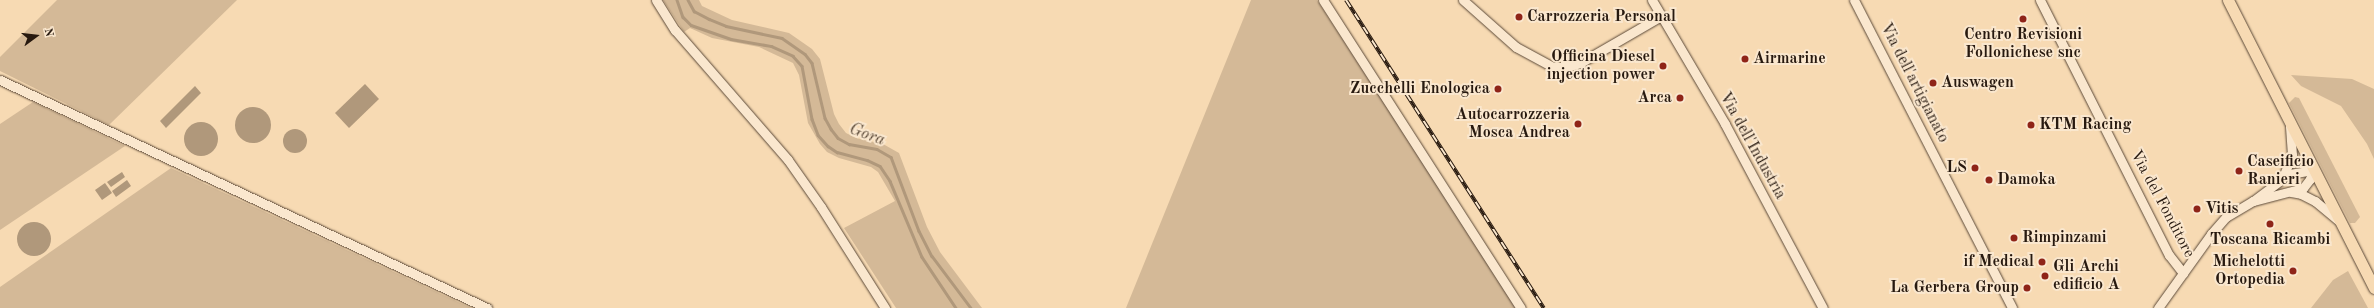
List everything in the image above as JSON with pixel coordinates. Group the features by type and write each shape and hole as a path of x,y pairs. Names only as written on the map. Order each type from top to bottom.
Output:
{"main road":[{"path":"2228,0 2374,288"}],"street":[{"path":"656,0 675,30 795,170 885,308"},
{"path":"1323,0 1521,308"},
{"path":"1463,0 1516,47 1552,68 1567,67 1580,63 1662,16"},
{"name":"Via dell'Industria","path":"1652,0 1735,143 1823,308"},
{"name":"Via dell'artigianato","path":"1854,0 1888,62 2012,308"},
{"name":"Via del Fonditore","path":"2040,0 2169,255 2183,272"},
{"path":"0,80 487,308"},
{"path":"2282,178 2292,155 2289,119"},
{"path":"2253,202 2282,178 2294,172 2314,170"},
{"path":"2158,308 2220,223 2232,212 2253,202 2290,192 2307,184 2314,170"},
{"path":"2290,192 2301,194 2316,201 2341,223"}],"shaded area":[{"path":"57,0 237,0 109,125 0,71 0,57"},
{"path":"663,0 699,0 702,6 732,20 789,33 812,49 820,59 834,114 839,124 846,133 856,138 883,144 899,153 927,227 940,252 982,308 896,308 844,228 895,201 878,172 871,167 839,158 827,152 820,144 808,123 799,75 793,63 759,47 712,38 690,28 684,32"},
{"path":"1251,0 1317,0 1517,308 1126,308"},
{"path":"2291,75 2352,79 2374,89 2374,159 2367,144 2341,106 2301,86"},
{"path":"365,84 379,99 349,128 335,113"},
{"path":"195,86 201,93 166,128 160,121"},
{"path":"2295,97 2299,98 2360,217 2355,223 2350,223 2289,103"},
{"path":"33,102 125,146 0,230 0,124"},
{"path":"257,107 266,112 270,118 270,132 266,138 257,143 249,143 240,138 236,132 235,121 240,112 246,108"},
{"path":"201,122 213,127 218,139 213,151 201,156 189,151 184,139 189,127"},
{"path":"290,129 300,129 307,136 307,146 300,153 290,153 283,146 283,136"},
{"path":"171,168 471,308 0,308 0,287"},
{"path":"122,172 125,177 111,187 107,182"},
{"path":"127,180 131,186 116,197 112,191"},
{"path":"105,183 112,193 102,200 95,190"},
{"path":"31,222 37,222 41,223 48,229 51,239 50,246 44,253 37,256 31,256 27,255 20,249 17,242 17,236 18,232 24,225"},
{"path":"2348,271 2368,308 2311,308 2333,280"}],"waterway":[{"path":"677,0 683,17 691,25 731,39 771,46 793,56 802,66 812,119 818,135 828,146 837,152 867,160 880,166 890,181 922,257 956,308"},
{"name":"Gora","path":"688,0 694,11 709,19 726,26 782,38 805,54 812,63 825,118 831,129 838,138 849,144 877,149 891,157 919,231 932,256 971,308"}],"railway":[{"path":"1346,0 1544,308"}],"place":[{"name":"Carrozzeria Personal","path":"1519,17"},
{"name":"Centro Revisioni Follonichese snc","path":"2023,19"},
{"name":"Airmarine","path":"1745,59"},
{"name":"Officina Diesel injection power","path":"1663,66"},
{"name":"Auswagen","path":"1933,83"},
{"name":"Zucchelli Enologica","path":"1498,89"},
{"name":"Arca","path":"1680,98"},
{"name":"Autocarrozzeria Mosca Andrea","path":"1578,124"},
{"name":"KTM Racing","path":"2031,125"},
{"name":"LS","path":"1975,168"},
{"name":"Caseificio Ranieri","path":"2239,171"},
{"name":"Damoka","path":"1989,180"},
{"name":"Vitis","path":"2197,209"},
{"name":"Toscana Ricambi","path":"2270,224"},
{"name":"Rimpinzami","path":"2014,238"},
{"name":"if Medical","path":"2042,262"},
{"name":"Michelotti Ortopedia","path":"2293,271"},
{"name":"Gli Archi edificio A","path":"2045,276"},
{"name":"La Gerbera Group","path":"2027,288"}]}
